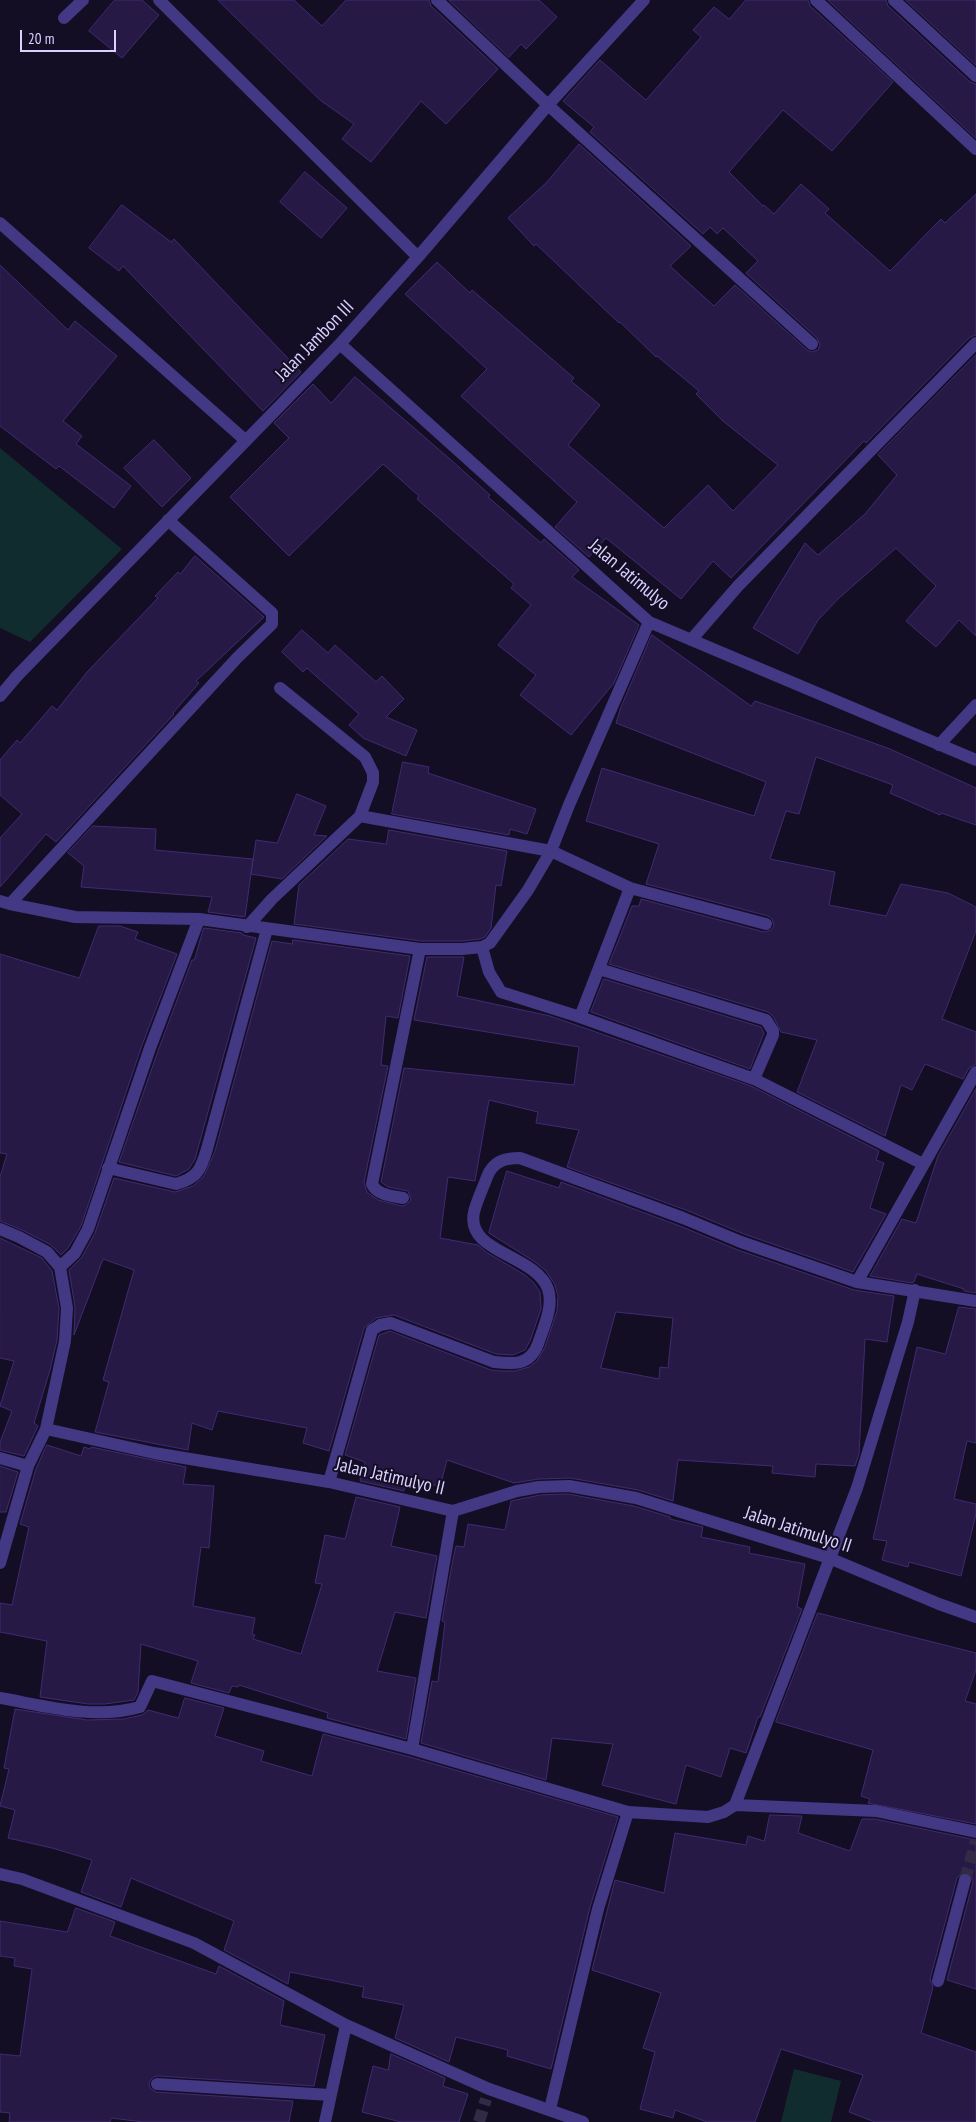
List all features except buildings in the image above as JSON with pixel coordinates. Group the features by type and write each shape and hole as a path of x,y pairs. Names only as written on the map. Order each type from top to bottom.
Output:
{"street":[{"path":"64,18 83,0"},
{"path":"159,0 418,257"},
{"path":"436,0 548,105 812,344"},
{"name":"Jalan Jambon III","path":"0,696 17,676 340,344 418,257 548,105 644,0"},
{"path":"816,0 976,149"},
{"path":"894,0 976,76"},
{"path":"0,223 245,440"},
{"path":"691,640 738,586 976,343"},
{"name":"Jalan Jatimulyo","path":"340,344 649,622 976,760"},
{"path":"5,902 237,658 272,624 272,613 168,520"},
{"path":"5,902 75,917 200,919 247,927 420,949 482,946 490,943 528,890 552,851 569,804 649,622"},
{"path":"247,927 272,899 360,816 373,782 373,773 365,757 280,688"},
{"path":"939,745 976,705"},
{"path":"360,816 552,851 630,888 766,924"},
{"path":"580,1017 630,888"},
{"path":"60,1267 75,1253 83,1241 150,1048 200,919"},
{"path":"108,1168 176,1184 196,1176 207,1149 267,929"},
{"path":"482,946 489,972 501,992 580,1017 754,1079 923,1164"},
{"path":"403,1198 381,1193 374,1189 372,1184 420,949"},
{"path":"599,968 766,1020 773,1031 773,1035 754,1079"},
{"path":"857,1282 976,1072"},
{"path":"329,1482 372,1330 380,1325 391,1324 494,1362 508,1364 527,1361 535,1352 549,1312 549,1296 546,1286 536,1272 478,1237 473,1223 474,1213 490,1171 499,1161 520,1158 683,1218 741,1242 857,1282 976,1301"},
{"path":"0,1229 47,1252 60,1267 67,1308 65,1341 46,1429 28,1466 0,1563"},
{"path":"735,1805 857,1488 908,1322 915,1290"},
{"name":"Jalan Jatimulyo II","path":"46,1429 154,1453 329,1482 453,1511 539,1486 569,1486 636,1498 830,1558 938,1604 976,1617"},
{"path":"0,1458 28,1466"},
{"path":"412,1749 453,1511"},
{"path":"0,1698 84,1712 123,1712 140,1707 152,1681 412,1749 628,1812 708,1817 724,1812 735,1805 876,1811 976,1832"},
{"path":"550,2109 598,1909 628,1812"},
{"path":"0,1874 41,1886 194,1943 346,2025 487,2094 550,2109 584,2122"},
{"path":"938,1981 964,1880"},
{"path":"325,2122 346,2025"},
{"path":"157,2084 330,2095"}],"green space":[{"path":"0,448 122,549 30,642 0,628"},
{"path":"794,2069 841,2081 831,2122 781,2122"}],"tunnel":[{"path":"965,1880 976,1841"},
{"path":"479,2122 486,2099"}]}
